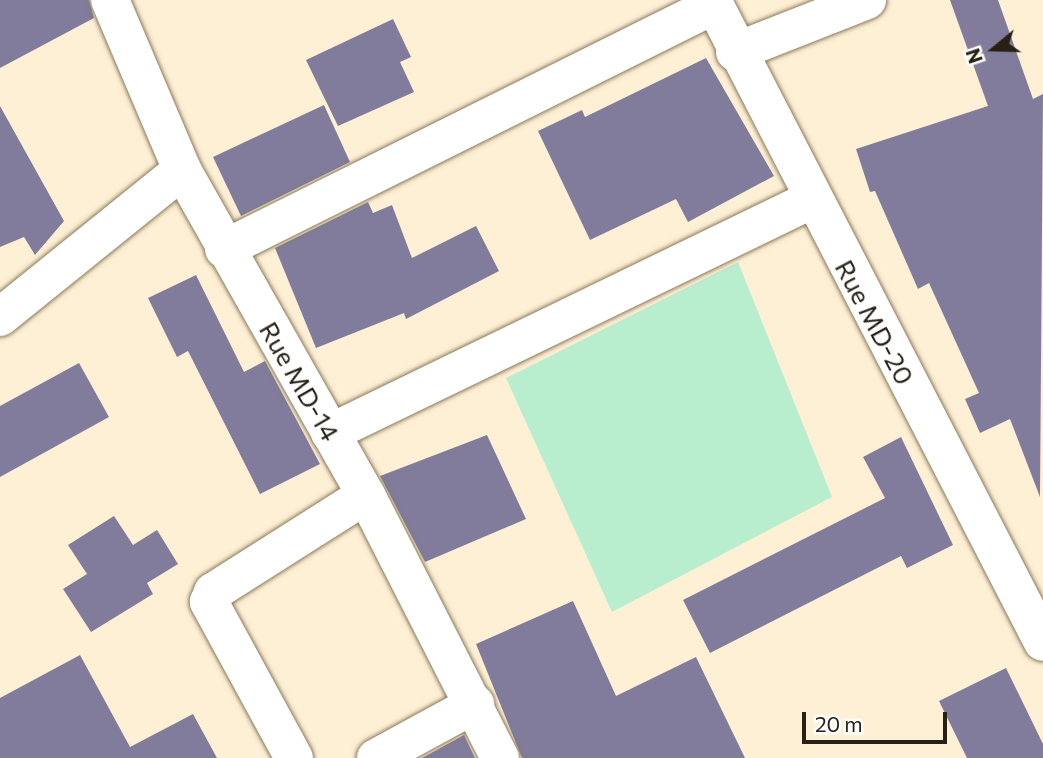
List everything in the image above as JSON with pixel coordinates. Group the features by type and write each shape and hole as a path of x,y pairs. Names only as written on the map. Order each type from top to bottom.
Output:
{"street":[{"name":"Rue MD-14","path":"110,0 182,170 224,249 366,495 475,704 500,758"},
{"path":"735,52 867,0"},
{"path":"224,249 713,2"},
{"name":"Rue MD-20","path":"713,2 735,52 811,200 1043,642"},
{"path":"0,317 182,170"},
{"path":"330,433 811,200"},
{"path":"294,758 209,603 213,592 366,495"},
{"path":"376,758 475,704"}],"green space":[{"path":"738,262 832,497 612,612 506,378"}],"building":[{"path":"0,0 89,0 94,18 0,68"},
{"path":"950,0 998,0 1033,99 1043,94 1040,497 1010,419 980,433 965,399 979,393 929,283 918,289 875,191 870,192 856,149 988,106"},
{"path":"393,19 411,57 400,62 414,92 338,126 306,60"},
{"path":"706,58 774,176 688,222 676,199 590,240 538,131 582,110 585,117"},
{"path":"324,105 350,162 241,216 213,157"},
{"path":"0,106 64,221 35,255 24,237 0,247"},
{"path":"368,202 373,213 392,205 412,258 476,226 499,271 406,319 404,313 316,348 275,248"},
{"path":"196,275 244,372 265,361 320,464 260,494 188,351 177,357 148,298"},
{"path":"79,363 109,417 0,477 0,406"},
{"path":"487,435 526,519 425,562 380,476"},
{"path":"901,437 953,545 907,568 901,556 710,653 683,600 885,498 863,457"},
{"path":"114,516 133,545 157,530 178,564 147,583 153,594 91,632 63,589 87,574 68,545"},
{"path":"573,601 616,696 696,657 745,758 522,758 476,644"},
{"path":"80,655 130,747 193,714 217,758 0,758 0,698"},
{"path":"1006,668 1043,744 1043,758 967,758 939,701"},
{"path":"464,735 475,758 422,758"}]}
